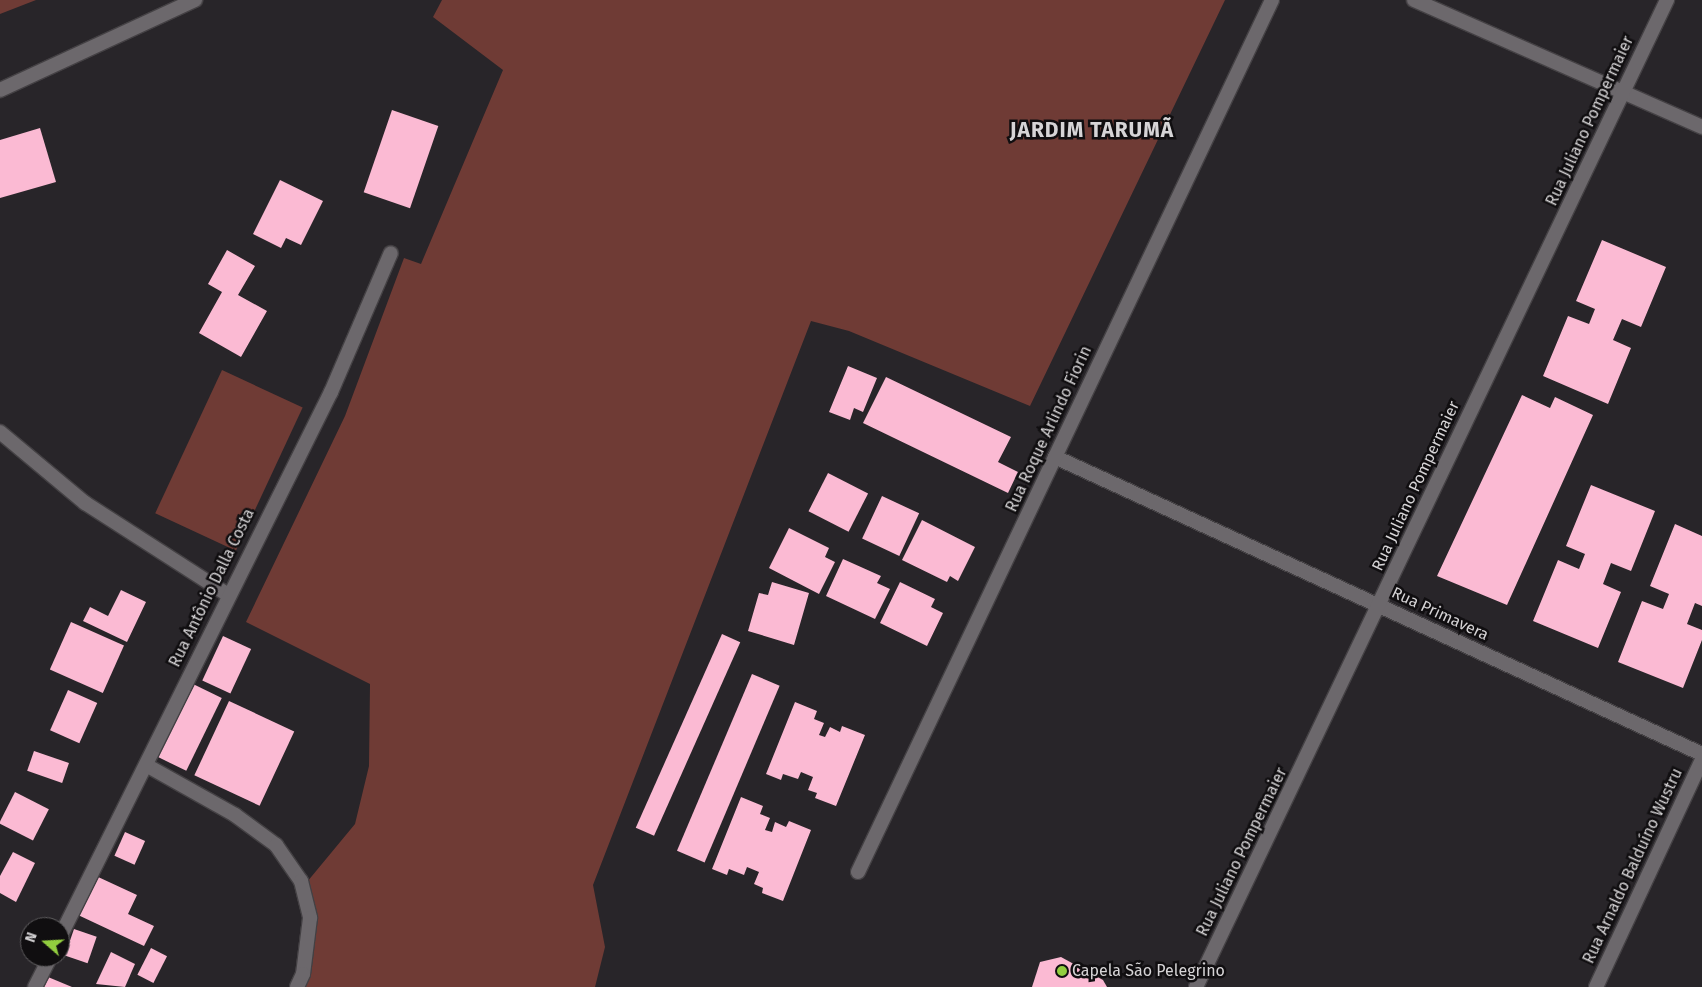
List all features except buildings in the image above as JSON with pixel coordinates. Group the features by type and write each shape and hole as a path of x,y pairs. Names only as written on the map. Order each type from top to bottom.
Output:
{"street":[{"path":"0,90 195,0"},
{"name":"Rua Roque Arlindo Fiorin","path":"858,872 1272,0"},
{"path":"1414,0 1702,128"},
{"name":"Rua Juliano Pompermaier","path":"1196,987 1667,0"},
{"name":"Rua Antônio Dalla Costa","path":"70,917 146,765 227,594 330,392 391,252"},
{"path":"0,432 85,504 227,594"},
{"name":"Rua Primavera","path":"1055,457 1702,754"},
{"name":"Rua Arnaldo Balduíno Wustru","path":"1596,987 1702,760"},
{"path":"146,765 236,815 276,845 300,881 310,918 303,974 297,987"},
{"path":"35,987 45,967"}],"shaded area":[{"path":"0,0 36,0 0,14"},
{"path":"442,0 1225,0 1030,406 849,331 811,321 593,885 605,947 595,987 303,987 307,882 355,824 369,766 370,684 246,622 345,416 404,258 421,264 503,70 433,17"},
{"path":"222,370 303,408 236,551 155,513"}],"place":[{"name":"Capela São Pelegrino","path":"1062,971"}],"district":[{"name":"JARDIM TARUMÃ","path":"1092,130"}]}
